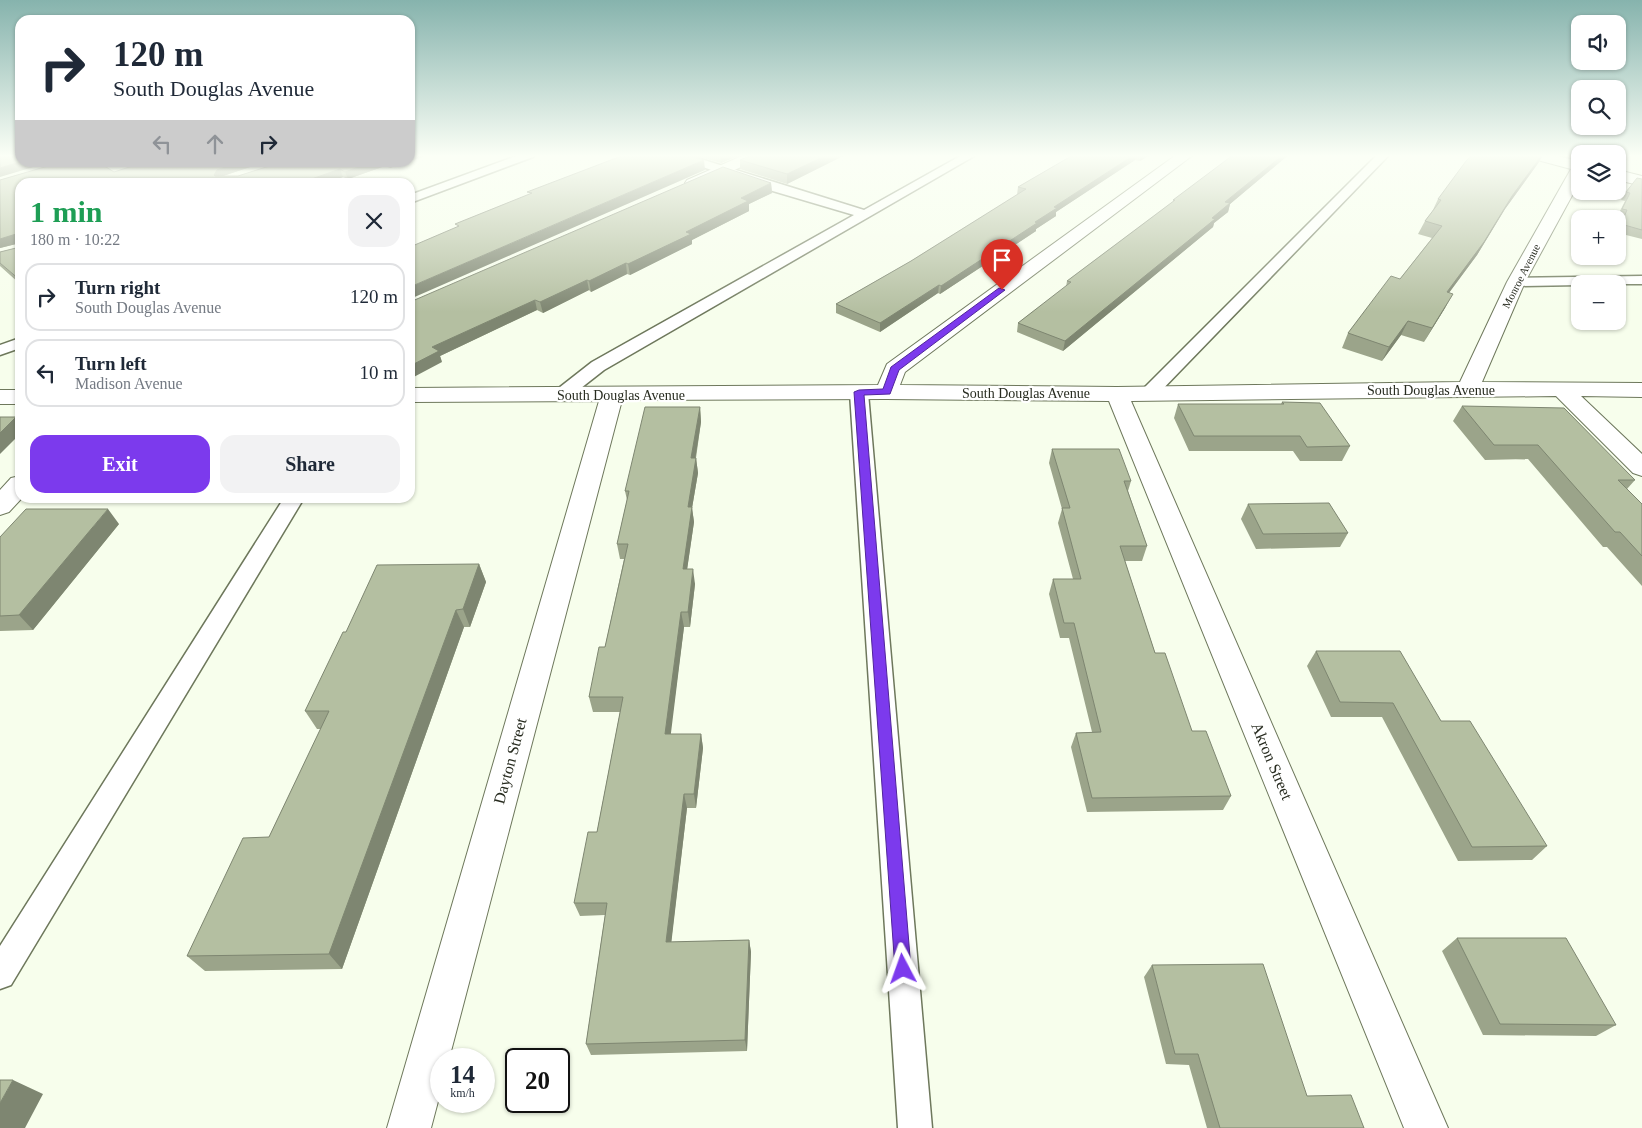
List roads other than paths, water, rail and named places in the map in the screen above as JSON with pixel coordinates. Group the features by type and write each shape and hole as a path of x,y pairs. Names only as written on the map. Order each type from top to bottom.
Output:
{"street":[{"path":"886,392 895,369 1113,208"},
{"name":"Monroe Avenue","path":"1468,389 1516,282 1557,208"},
{"name":"South Douglas Avenue","path":"415,395 859,392 1133,393 1468,389 1642,390"},
{"path":"1562,390 1642,468"},
{"name":"Akron Street","path":"1133,393 1426,1128"},
{"name":"Dayton Street","path":"409,1128 612,395"},
{"path":"0,397 15,397"},
{"path":"0,506 15,490"}],"lane":[{"path":"843,208 863,214"},
{"path":"560,395 598,366 874,208"},
{"path":"1133,393 1327,208"},
{"path":"1516,282 1642,280"},
{"path":"0,350 15,345"},
{"path":"859,392 915,1128"},
{"path":"0,974 291,503"}]}
